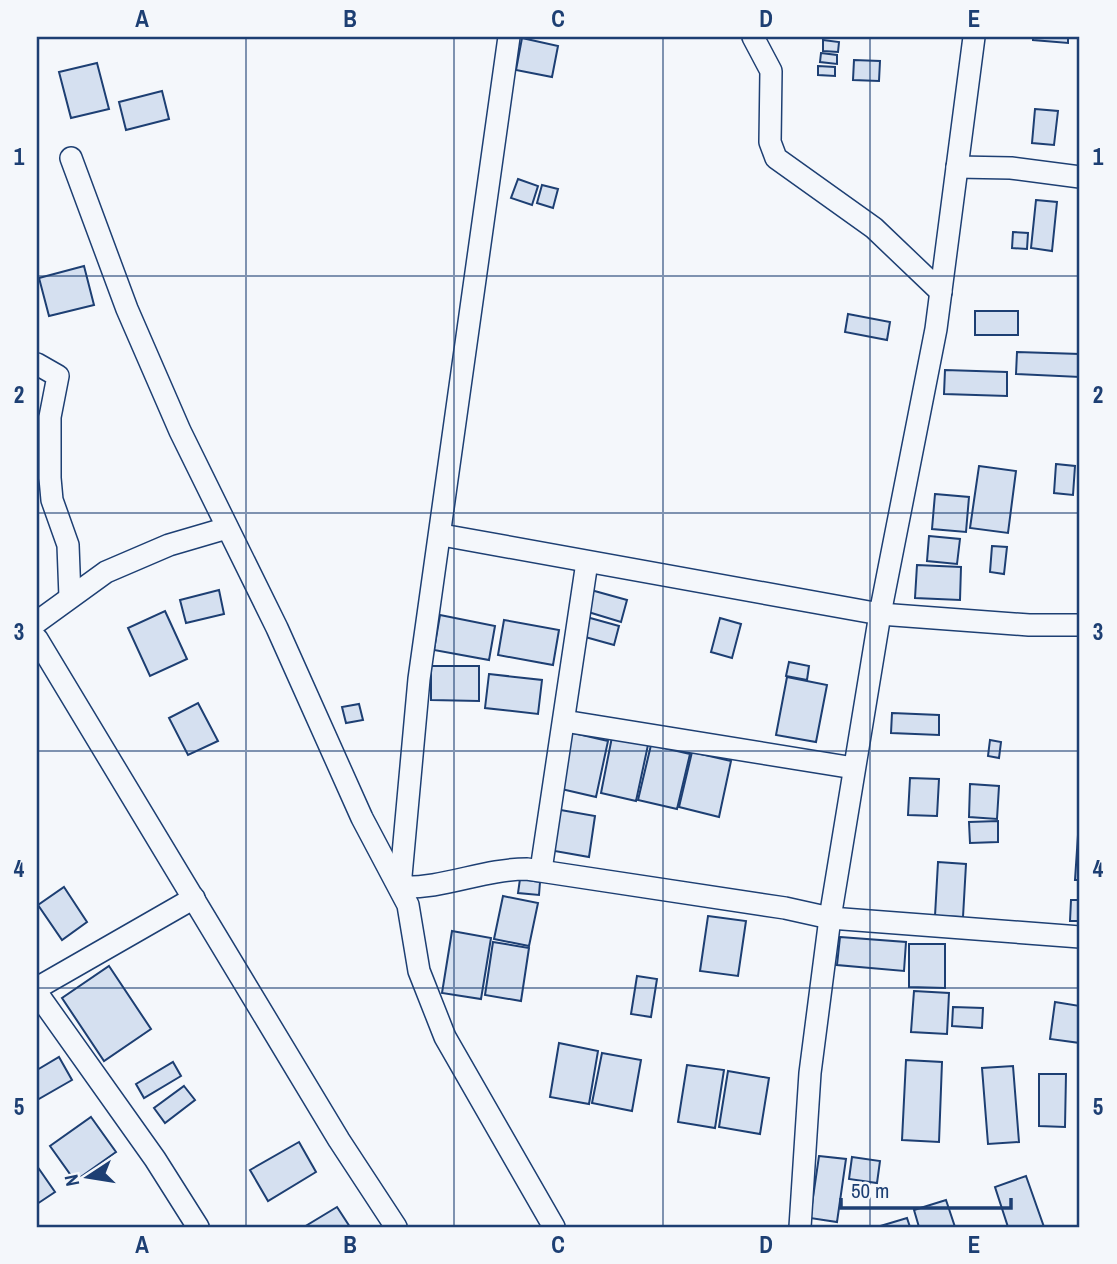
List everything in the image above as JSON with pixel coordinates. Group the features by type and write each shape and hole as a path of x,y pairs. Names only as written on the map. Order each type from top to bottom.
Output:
{"street":[{"path":"400,887 415,711 442,535 509,37"},
{"path":"753,37 771,71 770,142 776,158 874,229 942,292"},
{"path":"800,1227 810,1073 830,918 880,614 942,292 974,37"},
{"path":"71,158 127,309 227,528 277,628 362,818 400,887 410,913 419,971 445,1037 554,1227"},
{"path":"957,167 1011,168 1080,177"},
{"path":"37,364 58,376 50,417 50,478 52,500 68,545 70,597"},
{"path":"37,622 106,572 132,559 227,528"},
{"path":"442,535 880,614 1029,625 1080,625"},
{"path":"541,870 587,562"},
{"path":"37,639 340,1140 396,1227"},
{"path":"564,721 854,768"},
{"path":"400,887 427,887 506,869 541,870 830,918 1080,937"},
{"path":"37,988 194,898"},
{"path":"37,993 155,1159 198,1227"}],"building":[{"path":"1033,37 1068,37 1068,43 1033,40"},
{"path":"522,38 558,46 552,77 516,70"},
{"path":"823,40 839,42 838,52 823,51"},
{"path":"821,53 837,55 837,64 820,62"},
{"path":"854,60 880,61 879,81 853,80"},
{"path":"97,63 109,109 71,118 59,72"},
{"path":"818,66 835,67 835,76 818,75"},
{"path":"162,91 169,119 126,130 119,102"},
{"path":"1035,109 1058,111 1054,145 1032,143"},
{"path":"518,179 538,186 532,205 511,198"},
{"path":"542,185 558,189 553,208 537,203"},
{"path":"1036,200 1057,202 1052,251 1031,248"},
{"path":"1013,232 1028,233 1027,249 1012,248"},
{"path":"84,266 94,305 49,316 39,278"},
{"path":"975,311 1018,311 1018,335 975,335"},
{"path":"848,314 890,322 887,340 845,332"},
{"path":"1017,352 1080,354 1080,377 1016,374"},
{"path":"945,370 1007,372 1007,396 944,394"},
{"path":"1056,464 1075,466 1073,495 1054,493"},
{"path":"979,466 1016,471 1008,533 970,528"},
{"path":"935,494 969,497 966,532 932,529"},
{"path":"929,536 960,539 957,564 927,561"},
{"path":"992,546 1007,547 1004,574 990,572"},
{"path":"917,565 961,567 960,600 915,598"},
{"path":"219,590 224,614 186,623 180,600"},
{"path":"591,590 627,600 621,622 585,611"},
{"path":"165,611 187,659 150,676 128,628"},
{"path":"440,615 495,626 489,660 434,650"},
{"path":"583,616 619,626 614,645 578,635"},
{"path":"720,618 741,624 732,658 711,652"},
{"path":"504,620 559,630 553,665 498,655"},
{"path":"789,662 809,666 807,680 786,676"},
{"path":"431,666 479,666 479,701 431,700"},
{"path":"489,674 542,680 538,714 485,708"},
{"path":"787,677 827,685 816,742 776,735"},
{"path":"198,703 218,741 188,755 169,718"},
{"path":"359,704 363,720 346,723 342,707"},
{"path":"892,713 939,715 939,735 891,733"},
{"path":"569,732 608,741 596,797 557,788"},
{"path":"612,737 648,745 636,801 601,793"},
{"path":"990,740 1001,742 999,758 988,756"},
{"path":"651,745 690,754 677,809 638,800"},
{"path":"692,752 731,761 719,817 679,807"},
{"path":"910,778 939,779 937,816 908,815"},
{"path":"970,784 999,786 997,819 969,817"},
{"path":"555,809 595,816 589,857 549,850"},
{"path":"1079,820 1080,880 1075,880"},
{"path":"998,821 998,842 970,843 969,822"},
{"path":"938,862 966,864 963,917 935,916"},
{"path":"520,879 540,882 539,895 518,893"},
{"path":"64,887 87,922 62,940 38,905"},
{"path":"503,896 538,903 529,946 494,939"},
{"path":"1071,900 1080,900 1080,921 1070,921"},
{"path":"708,916 746,921 738,976 700,971"},
{"path":"452,931 491,938 481,999 442,993"},
{"path":"840,937 906,942 904,971 837,965"},
{"path":"493,942 529,948 521,1001 485,995"},
{"path":"909,944 945,944 945,988 909,987"},
{"path":"109,966 151,1029 104,1061 62,998"},
{"path":"637,976 657,979 651,1017 631,1014"},
{"path":"914,991 949,993 947,1034 911,1032"},
{"path":"1055,1002 1080,1006 1080,1043 1050,1039"},
{"path":"953,1007 983,1008 982,1028 952,1026"},
{"path":"559,1043 598,1051 589,1104 550,1097"},
{"path":"602,1053 641,1060 632,1111 592,1103"},
{"path":"59,1057 72,1080 37,1100 37,1070"},
{"path":"906,1060 942,1062 939,1142 902,1140"},
{"path":"173,1062 181,1076 144,1098 136,1084"},
{"path":"687,1065 724,1070 715,1128 678,1122"},
{"path":"1013,1066 1019,1142 988,1144 982,1068"},
{"path":"728,1071 769,1078 760,1134 719,1127"},
{"path":"1039,1074 1066,1074 1065,1127 1039,1126"},
{"path":"184,1086 195,1100 165,1123 154,1108"},
{"path":"91,1117 116,1152 75,1181 50,1146"},
{"path":"299,1142 316,1172 268,1201 250,1170"},
{"path":"819,1156 846,1159 837,1222 810,1218"},
{"path":"852,1157 880,1161 877,1183 849,1179"},
{"path":"37,1166 55,1192 37,1204"},
{"path":"1026,1176 1044,1227 1008,1227 995,1187"},
{"path":"946,1200 955,1227 919,1227 914,1210"},
{"path":"337,1207 350,1227 304,1227"},
{"path":"907,1218 910,1227 877,1227"}]}
